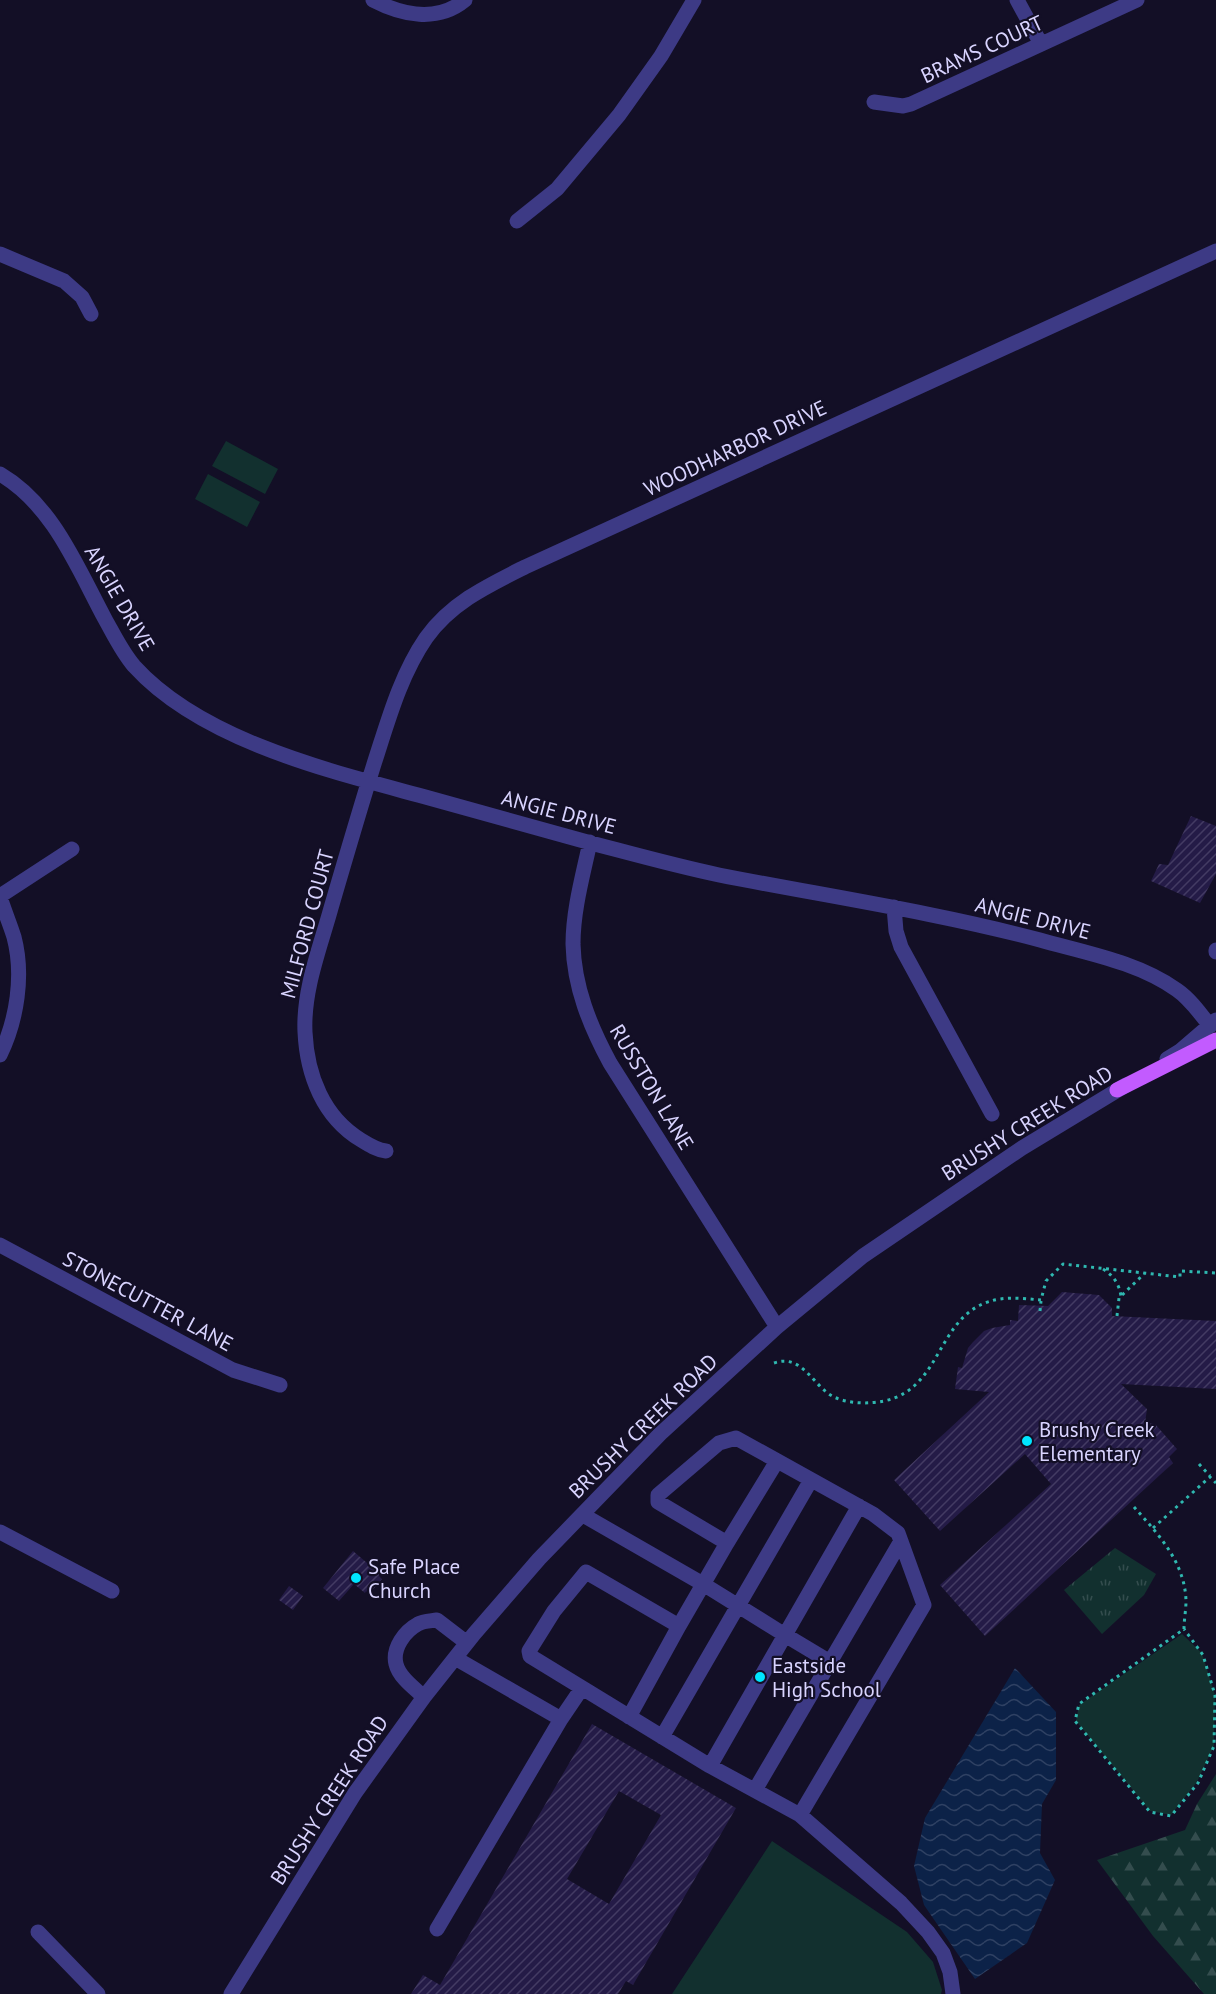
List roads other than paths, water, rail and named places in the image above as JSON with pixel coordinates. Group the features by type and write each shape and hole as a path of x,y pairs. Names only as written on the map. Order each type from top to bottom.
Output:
{"main road":[{"path":"1117,1090 1214,1028"}],"street":[{"path":"373,0 397,11 419,15 441,12 465,0"},
{"path":"517,220 557,189 619,115 661,56 694,0"},
{"path":"1017,0 1041,44"},
{"name":"BRAMS COURT","path":"874,102 903,106 911,104 1137,0"},
{"name":"WOODHARBOR DRIVE","path":"369,782 394,702 414,658 426,638 441,620 458,604 478,591 546,557 1216,251"},
{"path":"0,254 64,281 82,297 91,314"},
{"name":"ANGIE DRIVE","path":"0,474 29,496 47,517 66,547 118,645 144,676 198,715 236,736 271,751 369,782 590,842 715,874 894,907 1004,931 1128,965 1178,990 1214,1028"},
{"name":"MILFORD COURT","path":"369,782 307,996 305,1031 312,1075 324,1103 352,1135 369,1145 386,1151"},
{"name":"RUSSTON LANE","path":"590,842 576,910 573,941 577,982 590,1021 610,1063 777,1327"},
{"path":"0,1055 14,1018 18,986 14,937 0,897 72,849"},
{"path":"894,907 896,931 902,947 992,1114"},
{"name":"BRUSHY CREEK ROAD","path":"231,1994 349,1802 424,1697 539,1559 660,1434 777,1327 863,1256 1022,1148 1117,1090"},
{"name":"STONECUTTER LANE","path":"0,1245 233,1370 280,1385"},
{"path":"727,1543 658,1502 658,1495 719,1443 736,1438 873,1514 898,1533 924,1605 800,1815"},
{"path":"629,1717 678,1626 777,1461"},
{"path":"662,1737 811,1479"},
{"path":"710,1766 859,1506"},
{"path":"583,1515 703,1584 830,1662"},
{"path":"0,1532 111,1591"},
{"path":"755,1790 901,1541"},
{"path":"678,1626 586,1572 554,1611 529,1651 530,1656 662,1737 800,1815 902,1903 928,1932 943,1953 950,1972 953,1994"},
{"path":"424,1697 405,1679 396,1665 396,1648 407,1632 420,1622 437,1620 467,1643"},
{"path":"455,1658 561,1719"},
{"path":"437,1929 561,1719 582,1688"},
{"path":"38,1932 98,1994"}],"water":[{"path":"1015,1668 1056,1712 1056,1780 1042,1804 1040,1853 1055,1880 1027,1943 975,1979 924,1905 914,1866 925,1818"}],"place":[{"name":"Brushy Creek Elementary","path":"1027,1441"},
{"name":"Safe Place Church","path":"356,1578"},
{"name":"Eastside High School","path":"760,1677"}]}
